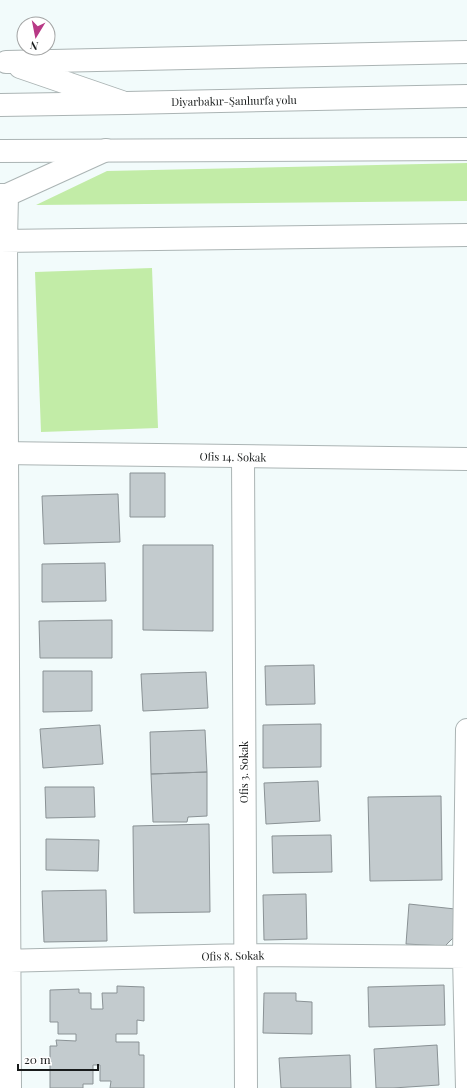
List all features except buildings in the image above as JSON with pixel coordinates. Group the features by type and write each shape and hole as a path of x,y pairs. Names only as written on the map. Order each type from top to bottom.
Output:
{"main road":[{"path":"3,62 467,52"},
{"path":"3,62 126,103"},
{"name":"Diyarbakır-Şanlıurfa yolu","path":"0,105 467,96"},
{"path":"0,151 467,149"},
{"path":"7,1088 5,961 3,195 106,150"},
{"path":"3,241 467,235"},
{"name":"Ofis 14. Sokak","path":"4,453 467,459"},
{"name":"Ofis 3. Sokak","path":"242,457 246,1088"},
{"path":"467,730 465,956 467,1088"},
{"name":"Ofis 8. Sokak","path":"5,961 245,955 465,956"}],"green space":[{"path":"467,163 467,201 36,205 107,171"},
{"path":"152,268 158,428 41,432 35,272"}]}
